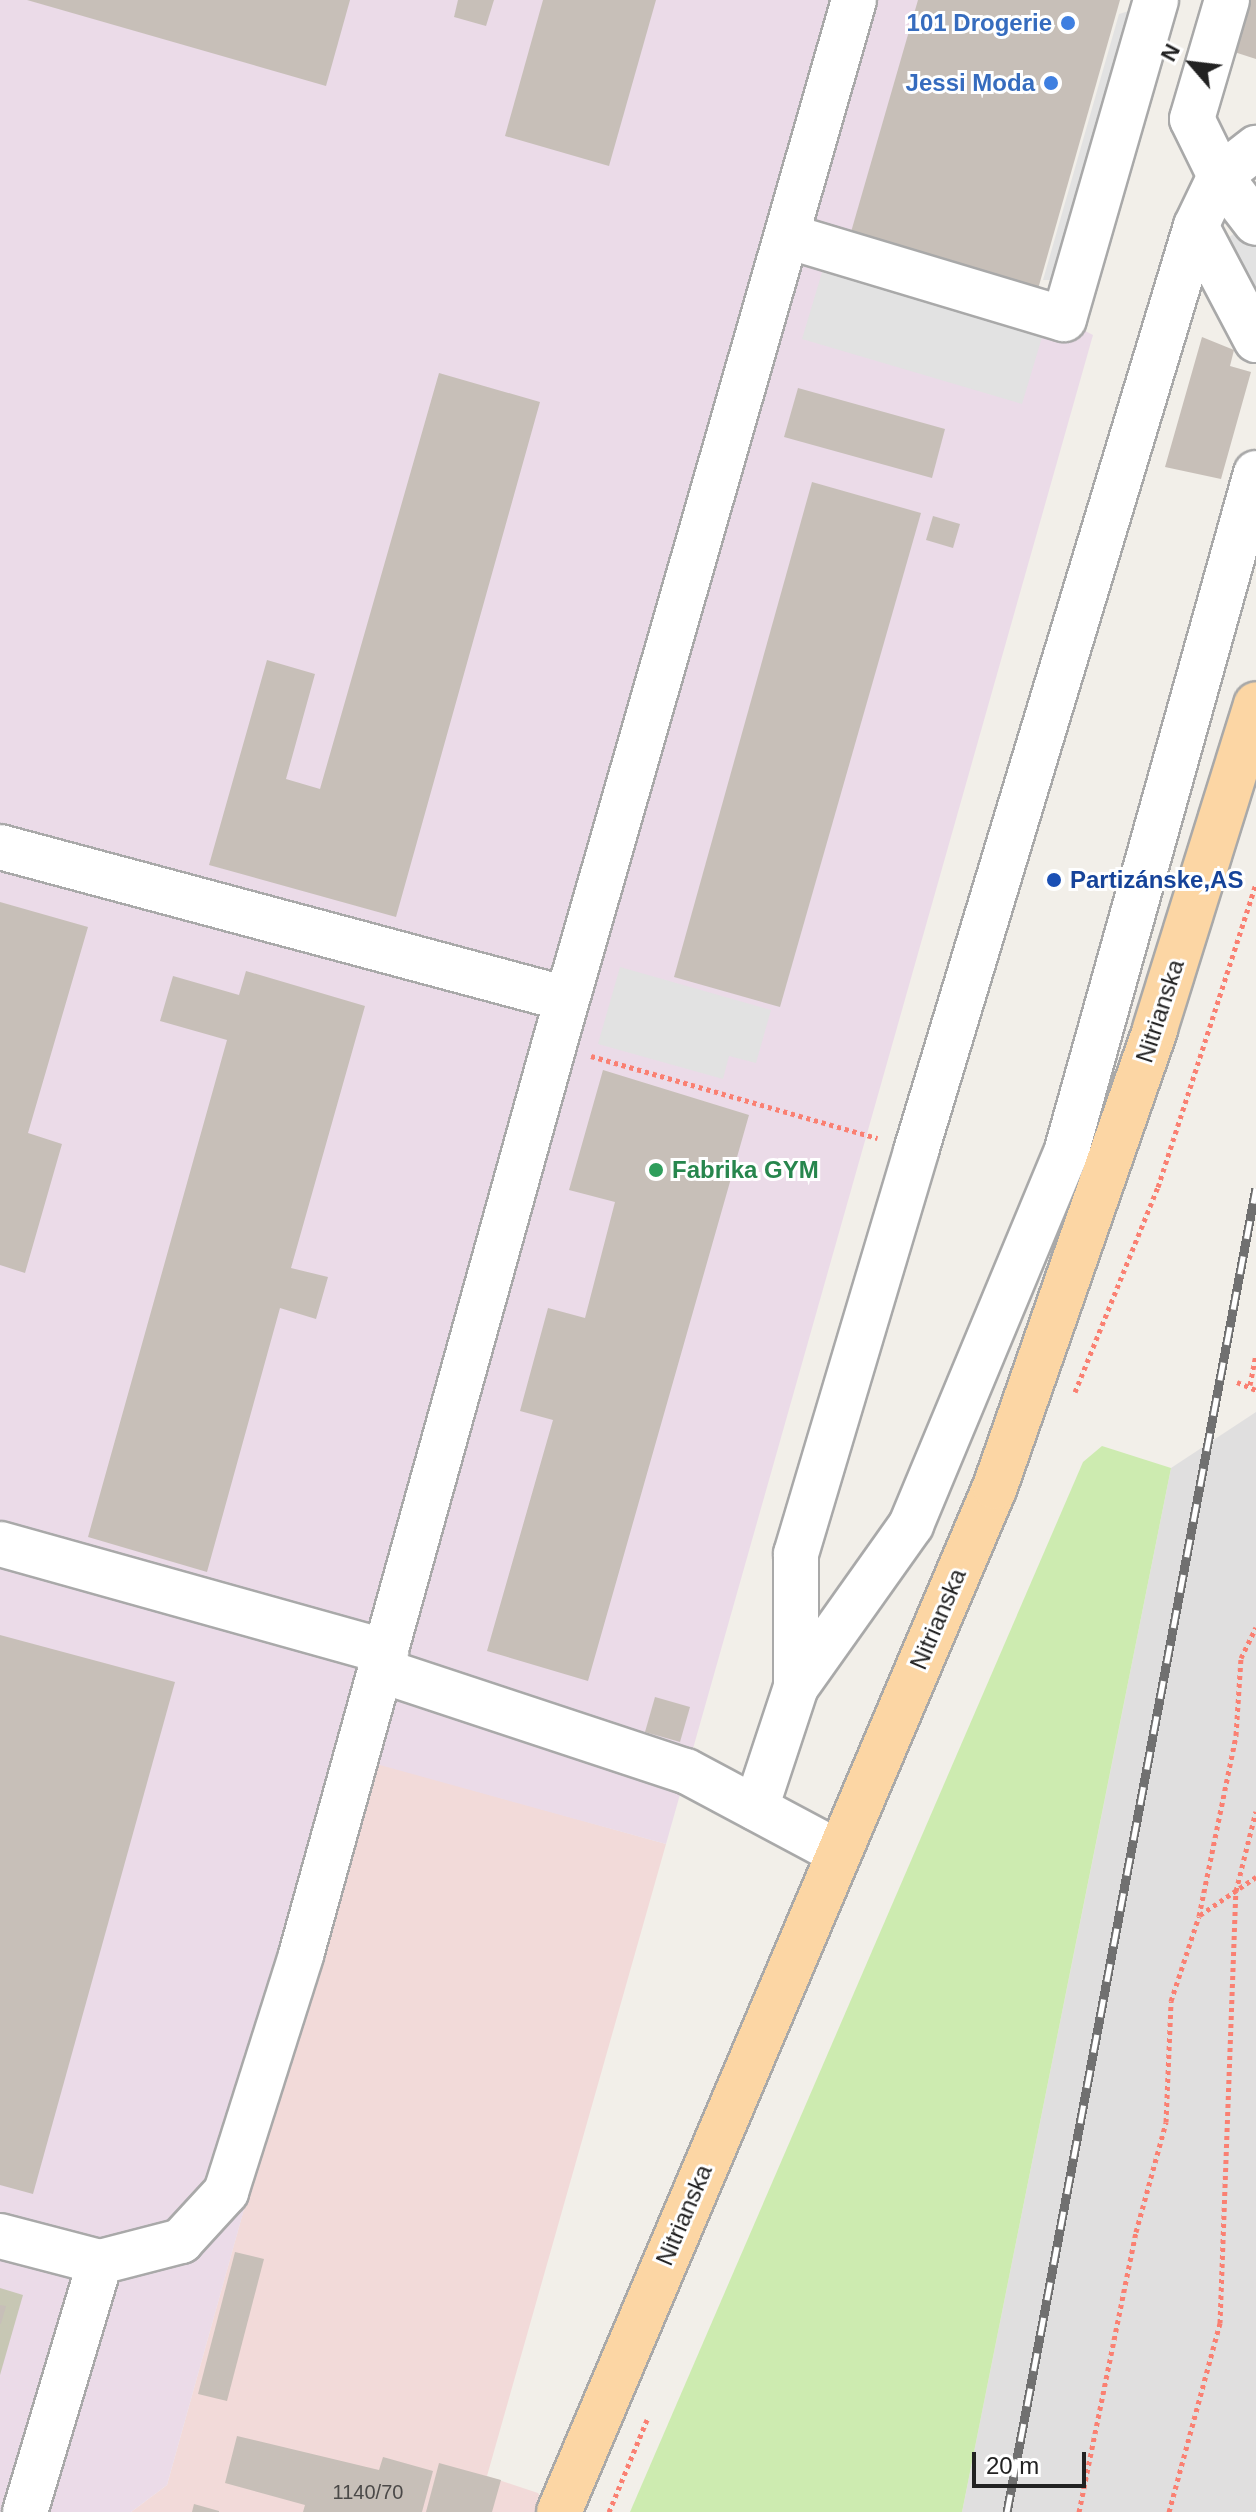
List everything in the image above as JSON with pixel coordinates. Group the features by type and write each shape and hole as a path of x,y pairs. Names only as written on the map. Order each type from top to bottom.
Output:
{"main road":[{"name":"Nitrianska","path":"559,2512 995,1487 1155,1029 1256,704"}],"street":[{"path":"0,2236 100,2262 181,2241 226,2192 301,1955 567,999 854,0"},
{"path":"787,236 1064,319 1156,0"},
{"path":"1227,0 1192,119 1220,176 1256,223"},
{"path":"796,1687 796,1554 916,1151 1196,226 1220,176 1256,148"},
{"path":"1196,226 1256,340"},
{"path":"756,1808 796,1687 911,1525 1066,1153 1256,473"},
{"path":"0,847 567,999"},
{"path":"0,1544 383,1661 686,1771 838,1852"},
{"path":"25,2512 100,2262"}],"path":[{"path":"554,1045 916,1151"},
{"path":"1250,1385 1256,1355"},
{"path":"1237,1382 1256,1390"},
{"path":"1079,2512 1136,2232 1166,2122 1171,2001 1199,1916 1236,1735 1241,1658 1256,1627"},
{"path":"1169,2512 1220,2323 1236,1891 1256,1811"},
{"path":"1199,1916 1256,1877"}],"shaded area":[{"path":"0,0 1054,0 983,279 1093,335 666,1844 369,1762 167,2485 131,2512 0,2512"},
{"path":"1139,8 1063,280 1043,280 1119,14"},
{"path":"1256,217 1256,293 1220,244"},
{"path":"823,269 1043,334 1022,404 802,339"},
{"path":"620,967 771,1010 756,1063 729,1056 723,1079 598,1044"},
{"path":"1256,1412 1256,2512 962,2512 1171,1468"},
{"path":"369,1761 666,1844 487,2476 538,2493 551,2512 131,2512 167,2485"},
{"path":"0,2288 23,2295 0,2375"}],"green space":[{"path":"1102,1446 1171,1468 962,2512 630,2512 1083,1462"}],"building":[{"path":"27,0 350,0 326,86"},
{"path":"458,0 494,0 486,26 454,17"},
{"path":"543,0 656,0 609,166 505,136"},
{"path":"918,0 1120,0 1038,289 851,232"},
{"path":"1243,0 1256,0 1256,59 1228,50"},
{"path":"1202,337 1234,350 1230,366 1251,372 1221,479 1165,467"},
{"path":"439,373 540,402 396,917 209,865 267,660 315,674 286,779 320,789"},
{"path":"798,388 945,429 932,478 784,437"},
{"path":"812,482 921,513 780,1007 674,977"},
{"path":"933,516 960,524 953,548 926,540"},
{"path":"0,902 88,927 28,1133 62,1144 25,1273 0,1265"},
{"path":"246,971 365,1006 291,1268 328,1277 316,1319 280,1308 207,1572 88,1537 227,1040 160,1021 173,976 239,995"},
{"path":"603,1070 749,1115 588,1681 487,1651 553,1420 520,1411 548,1308 585,1318 615,1202 569,1190"},
{"path":"0,1635 175,1682 33,2194 0,2185"},
{"path":"655,1697 690,1707 680,1742 645,1732"},
{"path":"235,2252 264,2259 227,2401 198,2394"},
{"path":"0,2305 6,2306 1,2324 0,2324"},
{"path":"237,2436 379,2470 383,2457 433,2471 422,2512 303,2512 305,2505 225,2483"},
{"path":"439,2463 501,2480 492,2512 426,2512"},
{"path":"194,2504 219,2511 219,2512 192,2512"}],"railway":[{"path":"1007,2512 1256,1188"}],"place":[{"name":"101 Drogerie","path":"1068,23"},
{"name":"Jessi Moda","path":"1051,83"},
{"name":"Partizánske,AS","path":"1054,880"},
{"name":"Fabrika GYM","path":"656,1170"}]}
